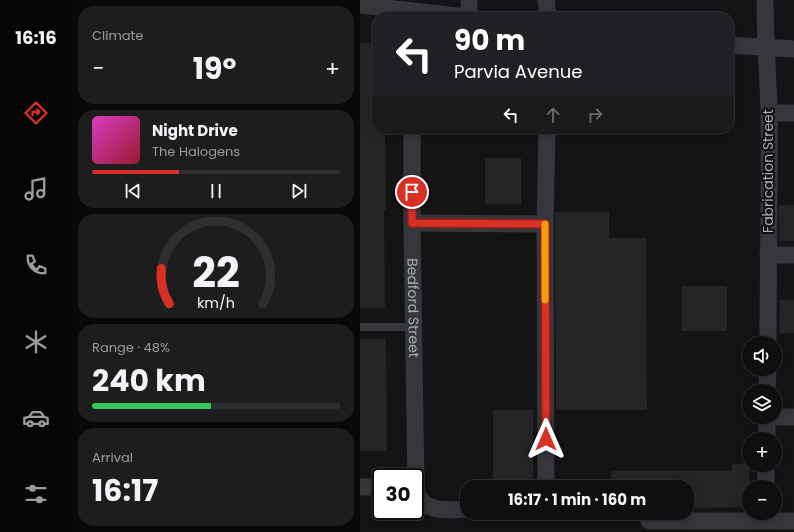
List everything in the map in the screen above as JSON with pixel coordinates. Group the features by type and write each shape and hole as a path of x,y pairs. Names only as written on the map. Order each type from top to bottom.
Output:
{"street":[{"path":"469,12 470,0"},
{"path":"546,0 547,12"},
{"name":"Fabrication Street","path":"765,0 769,113 768,336"},
{"path":"360,5 400,12"},
{"path":"734,45 794,49"},
{"path":"769,113 794,113"},
{"name":"Bedford Street","path":"412,134 416,468"},
{"path":"546,480 545,224 547,134"},
{"path":"412,223 545,224"},
{"path":"768,255 794,255"},
{"path":"782,417 794,417"},
{"path":"360,487 372,487"},
{"path":"424,502 439,510 460,509"},
{"path":"648,526 794,521"}],"lane":[{"path":"360,327 413,327"}],"building":[{"path":"360,43 372,43 372,134 385,134 385,308 360,308"},
{"path":"485,158 521,158 521,204 485,204"},
{"path":"779,205 794,205 794,241 779,241"},
{"path":"555,212 609,212 609,238 646,238 647,410 556,410"},
{"path":"682,286 727,286 727,331 682,331"},
{"path":"780,300 794,300 794,333 779,333"},
{"path":"360,339 386,339 387,451 360,451"},
{"path":"493,410 533,410 533,480 493,480"},
{"path":"732,464 742,464 742,472 749,472 749,480 742,480 742,507 694,508 694,480 611,480 611,471 732,471"}],"slow traffic":[{"path":"545,224 545,300"}],"route":[{"path":"412,192 412,223 545,224 546,439"}]}
